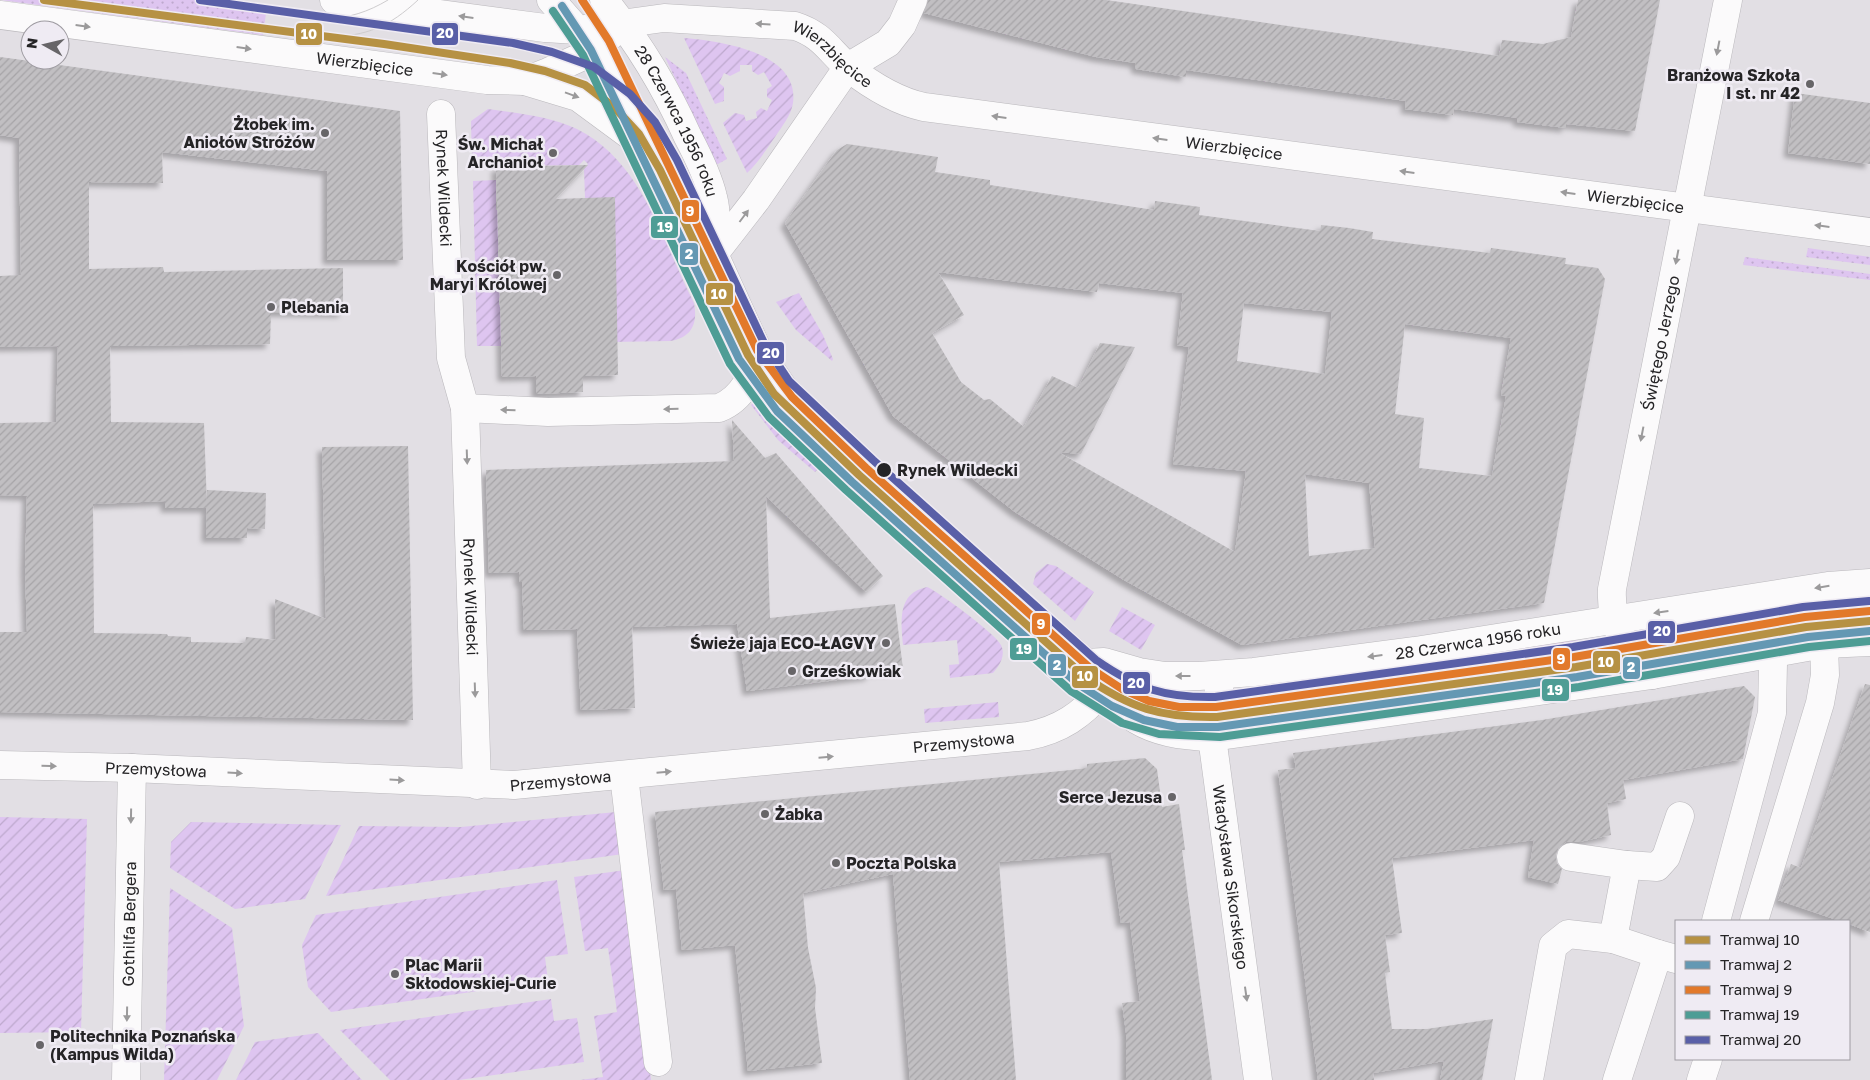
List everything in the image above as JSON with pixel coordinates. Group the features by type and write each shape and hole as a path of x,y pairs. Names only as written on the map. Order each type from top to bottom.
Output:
{"street":[{"path":"334,0 400,4 514,24 585,41"},
{"path":"514,24 527,22 537,7 538,0"},
{"name":"28 Czerwca 1956 roku","path":"551,0 585,41 627,106 662,169 687,224 698,239 714,254 758,351 784,389 848,452 1086,662 1103,690 1126,714 1147,726 1175,734 1212,737 1652,675 1824,644 1870,642"},
{"name":"28 Czerwca 1956 roku","path":"604,0 623,24 665,88 703,167 713,196 716,218 714,254"},
{"path":"714,254 756,200 848,67 888,43 902,25 913,0"},
{"name":"Świętego Jerzego","path":"1652,675 1628,648 1613,618 1614,578 1728,0"},
{"name":"Wierzbięcice","path":"0,15 487,80 525,81 585,41 623,24 664,18 795,26 825,41 848,67 892,96 924,107 1870,232"},
{"name":"28 Czerwca 1956 roku","path":"525,81 578,96 635,138 662,169"},
{"name":"Rynek Wildecki","path":"441,114 451,358 465,408 477,784"},
{"path":"465,408 548,412 719,408 731,403 739,395 752,374 758,351"},
{"name":"28 Czerwca 1956 roku","path":"1086,662 1104,662 1139,672 1164,676 1221,675 1284,669 1415,651 1613,618 1757,599 1828,586 1870,583"},
{"path":"1754,920 1820,703 1825,675 1824,644"},
{"path":"1716,920 1772,713 1773,663 1771,654"},
{"name":"Władysława Sikorskiego","path":"1221,675 1212,737 1258,1080"},
{"name":"Przemysłowa","path":"0,765 132,768 514,785 1028,736 1051,730 1069,722 1086,709 1103,690"},
{"name":"Gothilfa Bergera","path":"126,1080 132,768"},
{"path":"624,776 658,1062"},
{"path":"1571,857 1627,865 1657,866 1666,858 1680,816"},
{"path":"1613,939 1627,865"},
{"path":"1529,1080 1553,946 1568,934 1613,939 1667,956 1617,1080"},
{"path":"1701,1080 1708,1060"}],"shaded area":[{"path":"1,0 220,0 267,6 263,35"},
{"path":"684,38 717,42 755,52 771,61 784,72 792,86 793,103 788,117 762,156 747,173 723,123 735,113 744,115 746,121 757,118 756,112 761,108 767,111 772,100 767,97 767,89 772,86 764,72 758,75 752,71 752,65 740,65 740,71 730,76 724,73 719,83 724,87 724,101 715,104"},
{"path":"665,57 686,73 727,159 716,165"},
{"path":"488,109 556,121 577,129 600,143 619,162 649,206 694,303 694,323 684,337 670,341 611,342 616,294 585,198 584,169 588,164 584,160 579,165 529,166 523,161 518,167 472,168 471,121"},
{"path":"496,180 496,210 502,210 503,249 498,250 498,257 503,257 504,297 499,298 499,305 504,305 505,346 477,346 473,181"},
{"path":"1808,248 1870,257 1870,265 1806,257"},
{"path":"1745,257 1870,274 1870,280 1743,265"},
{"path":"799,293 823,335 833,359 832,361 796,330 776,302"},
{"path":"761,395 778,416 828,459 815,472 778,440 751,405"},
{"path":"1047,564 1056,566 1094,592 1075,621 1033,584 1036,573"},
{"path":"927,587 967,614 989,632 1001,645 1003,656 993,673 950,678 949,665 959,664 957,640 903,645 903,609 910,595 917,590"},
{"path":"1870,596 1870,626 1818,631 1701,650 1701,657 1672,662 1649,640 1646,625 1695,614 1696,621 1798,603"},
{"path":"1122,607 1155,625 1141,650 1109,631"},
{"path":"1578,640 1581,670 1335,705 1330,675"},
{"path":"998,702 999,717 925,723 924,709"},
{"path":"616,812 623,854 326,896 359,826 461,827"},
{"path":"0,817 87,819 81,1032 0,1033"},
{"path":"191,822 341,825 305,899 235,909 170,868 171,842"},
{"path":"626,870 651,1080 580,1080 603,1077 594,1016 617,1012 608,948 585,951 574,877"},
{"path":"557,880 568,954 545,957 548,981 331,1012 308,987 302,945 316,915"},
{"path":"170,888 232,928 244,1026 217,1080 164,1080"},
{"path":"551,999 554,1021 577,1018 584,1062 459,1080 390,1080 340,1030"},
{"path":"318,1033 362,1080 236,1080 255,1042"}],"building":[{"path":"928,0 1106,0 1499,56 1502,40 1543,44 1571,37 1578,0 1660,0 1635,131 1566,124 1566,128 1517,122 1518,118 1454,109 1453,115 1405,109 1406,101 1186,70 1186,77 1136,69 1135,63 1096,57 924,13"},
{"path":"0,57 20,60 20,70 70,70 70,66 400,111 403,260 327,260 327,171 162,152 163,183 89,182 89,269 163,267 164,272 343,268 343,313 271,312 270,344 110,346 111,422 204,423 207,508 165,508 165,501 93,504 94,633 167,634 168,636 191,637 191,642 245,643 246,637 276,640 275,599 326,619 322,447 408,446 413,720 0,712 0,632 27,632 25,568 27,496 0,495 0,423 56,422 58,346 0,347 0,276 21,275 19,138 0,135"},
{"path":"1795,93 1870,103 1870,164 1788,153"},
{"path":"847,144 938,157 935,172 990,180 990,185 1154,210 1155,201 1200,207 1199,215 1320,231 1321,225 1349,228 1373,232 1372,239 1490,253 1491,248 1566,258 1565,264 1598,268 1605,279 1544,603 1242,645 1124,580 1015,512 893,416 785,223 837,150","holes":["938,272 1097,292 1099,283 1183,293 1177,345 1189,347 1173,464 1246,471 1235,552 1058,452 1081,454 1135,347 1100,343 1078,388 1052,376 1024,427 990,399 984,400 961,382 932,333 964,315","1244,303 1332,312 1325,374 1237,361","1405,324 1511,338 1501,395 1506,396 1492,476 1419,468 1424,418 1395,414","1305,474 1369,483 1375,548 1309,556"]},
{"name":"Kościół pw. Maryi Królowej","path":"588,165 556,199 615,197 618,375 583,376 583,392 536,394 536,376 502,377 496,167"},
{"path":"732,420 765,458 776,453 883,576 866,592 766,496 770,618 895,604 903,669 870,672 870,676 747,691 737,624 632,627 635,708 581,710 577,629 524,630 522,582 519,582 519,572 489,573 486,470 734,461"},
{"path":"207,490 266,493 265,529 247,528 247,538 206,538"},
{"path":"1865,684 1870,685 1870,932 1850,924 1850,920 1837,920 1778,900 1791,864 1801,868"},
{"path":"1744,686 1755,697 1743,759 1623,780 1626,799 1607,803 1611,835 1579,842 1566,842 1559,847 1556,855 1557,863 1562,869 1558,884 1528,877 1534,840 1392,858 1402,933 1385,935 1390,972 1385,973 1392,1029 1427,1029 1493,1019 1482,1080 1440,1080 1444,1061 1373,1073 1374,1080 1318,1080 1278,770 1296,768 1293,753 1542,720"},
{"path":"1145,758 1157,769 1162,807 1179,804 1185,850 1182,850 1212,1080 1126,1080 1126,1033 1122,1003 1140,1001 1130,922 1121,923 1111,852 999,862 1016,1080 910,1080 893,874 803,893 808,948 816,988 815,1008 822,1063 748,1071 735,945 682,950 676,889 664,890 655,812 1071,770 1087,768 1087,764"}],"tram line":[{"name":"10","path":"44,0 384,44 510,63 545,71 585,85 615,108 639,134 660,170 748,355 774,394 859,475 1084,676 1116,696 1147,709 1179,716 1217,717 1576,667 1806,627 1870,621"},
{"name":"20","path":"200,0 513,43 552,52 594,67 630,94 655,122 677,160 765,345 789,381 873,460 1096,660 1125,678 1152,690 1181,696 1215,697 1573,647 1803,607 1869,601"},
{"path":"326,19 358,14 388,0"},
{"path":"328,37 354,35 377,28 397,17 418,0"},
{"name":"9","path":"582,0 609,41 757,350 792,397 866,468 1090,668 1122,689 1149,701 1179,707 1216,707 1574,657 1805,617 1870,611"},
{"name":"2","path":"562,6 591,50 739,359 777,411 852,482 1078,684 1112,706 1144,720 1177,727 1218,727 1577,677 1808,637 1870,631"},
{"name":"19","path":"553,11 583,55 730,364 769,417 846,490 1071,691 1122,723 1159,734 1220,737 1579,687 1809,647 1870,641"}],"place":[{"name":"Branżowa Szkoła I st. nr 42","path":"1810,84"},
{"name":"Żłobek im. Aniołów Stróżów","path":"325,133"},
{"name":"Św. Michał Archanioł","path":"553,153"},
{"name":"Kościół pw. Maryi Królowej","path":"557,275"},
{"name":"Plebania","path":"271,307"},
{"name":"Rynek Wildecki","path":"884,470"},
{"name":"Świeże jaja ECO-ŁAGVY","path":"886,643"},
{"name":"Grześkowiak","path":"792,671"},
{"name":"Serce Jezusa","path":"1172,797"},
{"name":"Żabka","path":"765,814"},
{"name":"Poczta Polska","path":"836,863"},
{"name":"Plac Marii Skłodowskiej-Curie","path":"395,974"},
{"name":"Politechnika Poznańska (Kampus Wilda)","path":"40,1045"}]}
